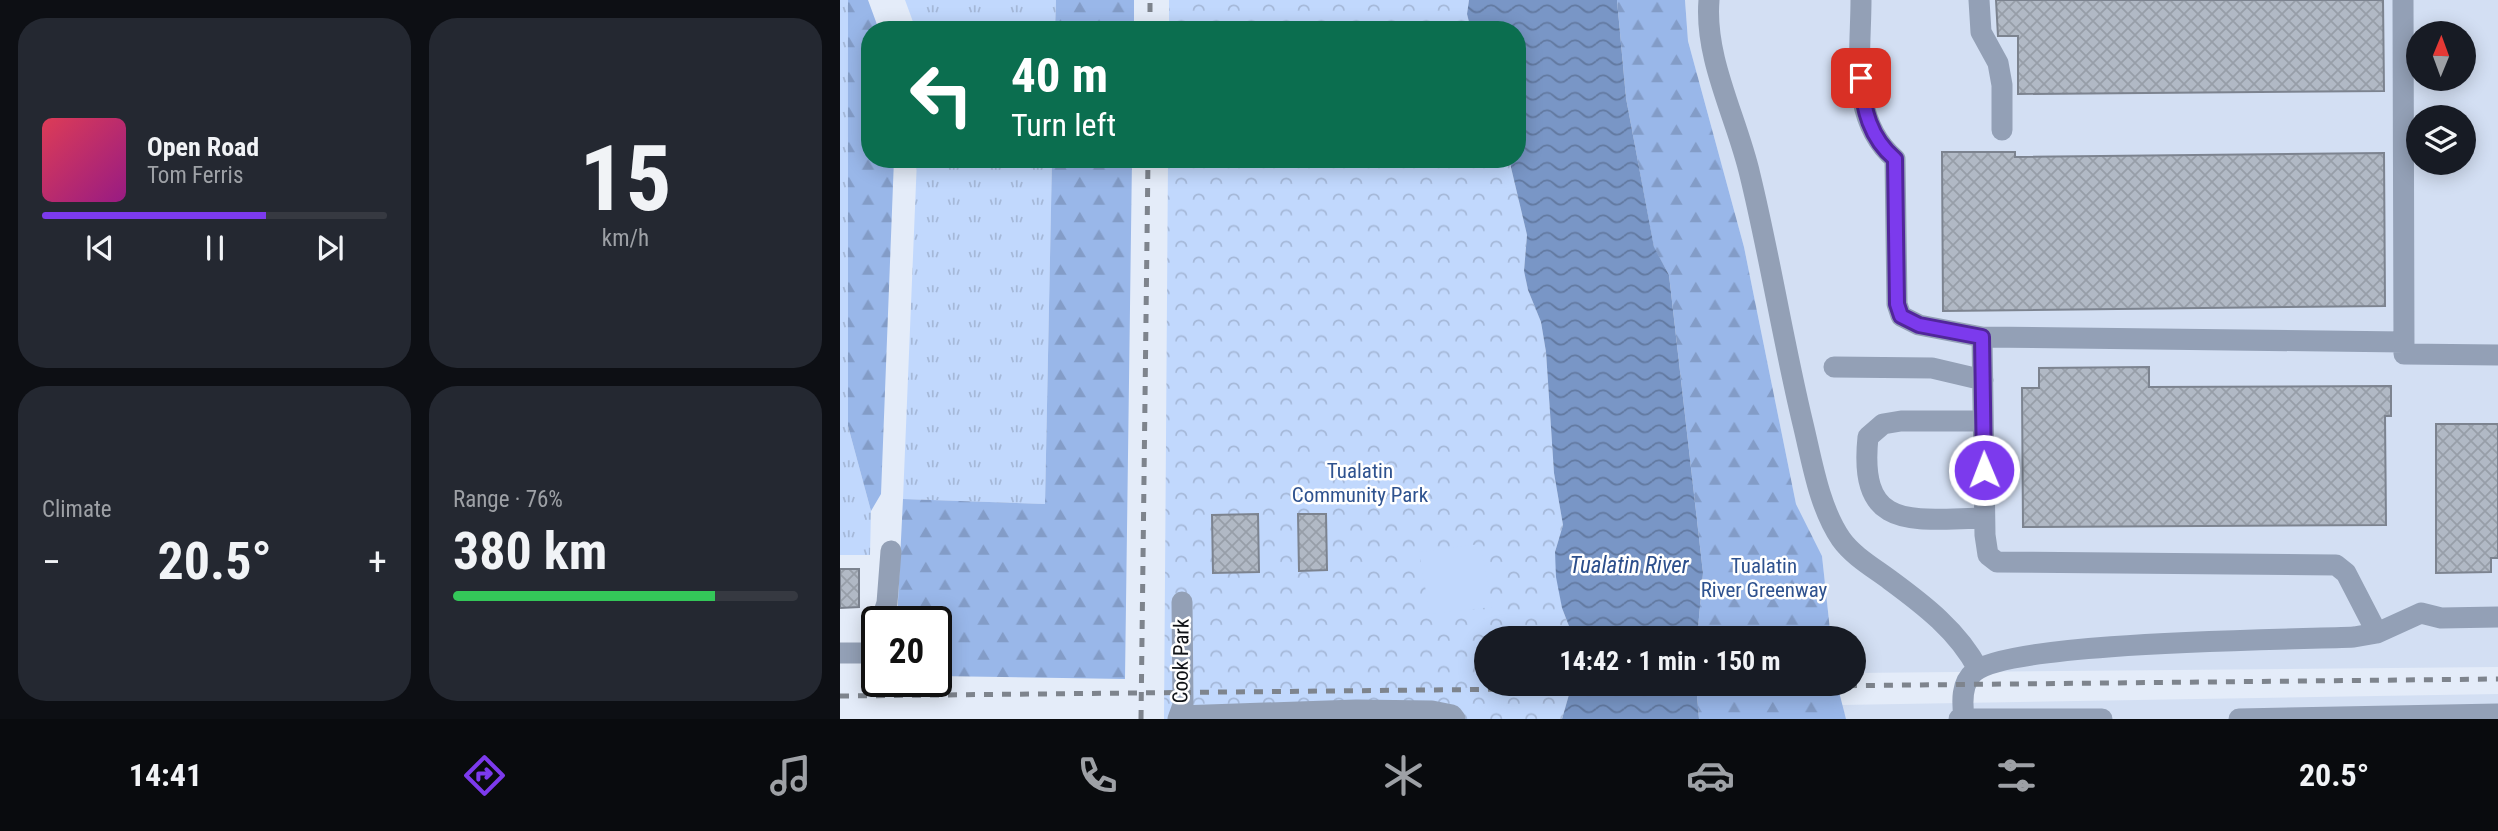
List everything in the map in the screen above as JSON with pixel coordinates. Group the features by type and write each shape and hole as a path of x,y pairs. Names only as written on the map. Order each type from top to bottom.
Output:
{"street":[{"path":"1709,0 1708,13 1724,93 1749,170 1798,403 1814,469 1830,516 1842,540 1862,560 1939,620 1966,647 1978,669"},
{"path":"1861,0 1863,110 1885,151 1895,159 1897,304 1901,316 1919,325 1982,337 2404,342"},
{"path":"1979,0 1981,32 1998,63 2002,85 2002,130"},
{"path":"2403,0 2404,354 2498,355"},
{"path":"1982,337 1984,518 1988,555 1997,562 2336,565 2346,573 2377,633"},
{"path":"1834,367 1932,368 1983,380"},
{"path":"1983,421 1900,421 1883,424 1868,438 1866,460 1872,495 1886,511 1914,519 1984,518"},
{"path":"886,606 891,551"},
{"name":"Cook Park","path":"1178,718 1183,705 1182,602"},
{"path":"2102,719 1962,718 1965,687 1972,673 1993,661 2060,650 2354,637 2377,633 2421,613 2441,618 2498,617"},
{"path":"1178,718 1356,710 1432,711 1454,717"},
{"path":"2239,719 2498,714"}],"shaded area":[{"path":"1685,0 2498,0 2498,667 1866,673 1866,626 1830,626 1822,556 1796,504 1744,247 1688,41"},
{"path":"2498,694 2498,719 1846,719 1841,705"}],"green space":[{"path":"840,0 848,0 848,426 871,511 870,555 840,555"},
{"path":"848,0 868,0 876,21 861,21 861,168 894,168 881,494 871,511 848,426"},
{"path":"905,0 1056,0 1055,21 913,21"},
{"path":"1056,0 1134,0 1134,21 1055,21"},
{"path":"1169,0 1469,0 1469,21 1169,21"},
{"name":"Tualatin River Greenway","path":"1617,0 1685,0 1688,41 1744,247 1796,504 1822,556 1830,626 1698,626 1703,573 1669,275 1654,248 1626,98"},
{"path":"917,168 1052,168 1045,504 903,499"},
{"path":"1052,168 1132,168 1125,679 952,676 952,606 898,606 903,499 1045,504"},
{"name":"Tualatin Community Park","path":"1168,168 1511,168 1527,235 1524,271 1528,290 1541,322 1546,352 1554,473 1563,525 1555,552 1562,608 1569,626 1474,626 1474,696 1569,696 1562,719 1164,719"},
{"path":"1480,544 1492,607 1430,614 1419,552"},
{"path":"1697,696 1840,696 1846,719 1699,719"}],"water":[{"name":"Tualatin River","path":"1469,0 1617,0 1626,98 1654,247 1669,275 1703,573 1698,626 1569,626 1562,608 1556,577 1555,552 1563,525 1554,473 1546,352 1541,322 1528,290 1524,271 1527,235 1511,168 1526,168 1526,21 1469,21"},
{"path":"1569,696 1697,696 1699,719 1562,719"}],"building":[{"path":"1996,0 2383,0 2384,91 2018,94 2018,36 1998,36"},
{"path":"1942,152 2015,152 2015,157 2384,153 2385,306 1943,311"},
{"path":"2149,367 2149,387 2391,386 2391,416 2385,416 2386,525 2023,527 2022,388 2039,388 2039,368"},
{"path":"2436,424 2498,424 2498,558 2491,558 2491,572 2436,573"},
{"path":"1258,514 1259,572 1213,573 1212,515"},
{"path":"1298,514 1326,514 1327,570 1299,571"},
{"path":"840,569 859,569 859,607 840,608"}],"railway":[{"path":"1150,0 1150,21"},
{"path":"1141,719 1148,168"},
{"path":"840,696 2498,679"}],"route":[{"path":"1861,78 1863,110 1885,151 1895,159 1897,304 1901,316 1919,325 1982,337 1984,470"}]}
